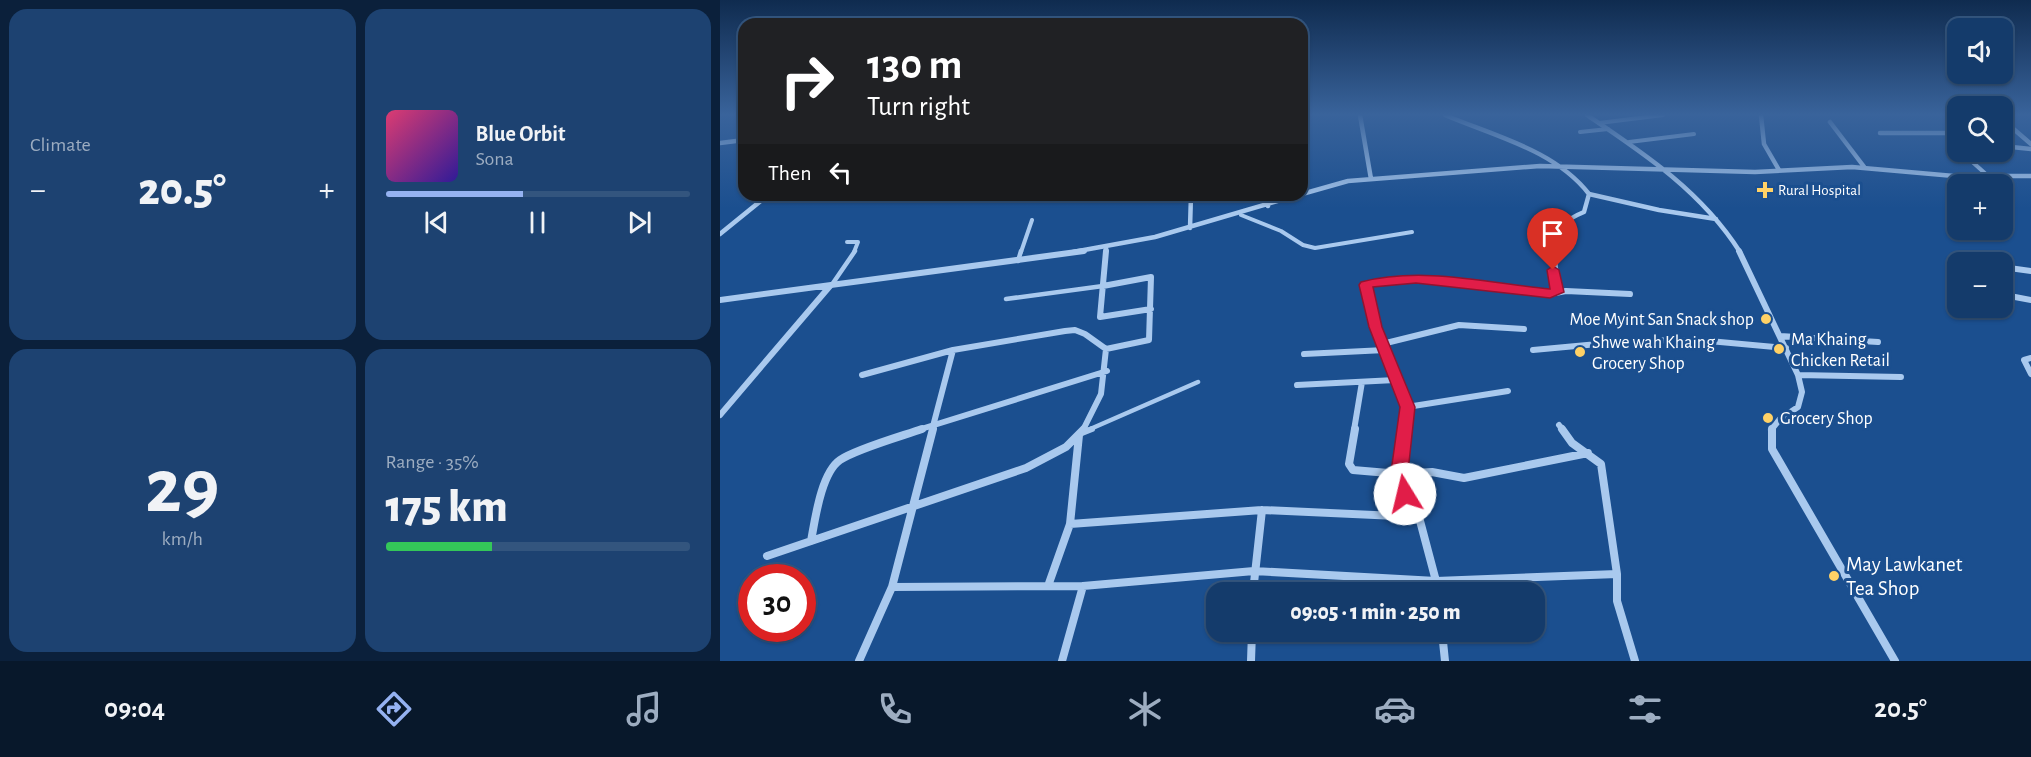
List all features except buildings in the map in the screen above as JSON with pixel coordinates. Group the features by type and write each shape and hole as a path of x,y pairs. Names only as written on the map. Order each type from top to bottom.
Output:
{"street":[{"path":"1365,146 1371,179"},
{"path":"1516,146 1562,166 1575,176 1589,194 1659,210 1716,219"},
{"path":"1634,146 1664,169 1716,219 1741,254 1798,375 1802,392 1798,407 1773,424 1769,435 1772,448 1895,661"},
{"path":"1765,146 1779,170"},
{"path":"1848,146 1865,168"},
{"path":"2013,147 2031,149"},
{"path":"1308,191 1335,183 1371,179 1562,166 1779,170 1865,168 1947,175"},
{"path":"2013,176 2031,176"},
{"path":"1558,292 1553,270 1557,231 1563,223 1584,212 1589,194"},
{"path":"720,234 761,201"},
{"path":"1190,228 1191,201"},
{"path":"1267,201 1268,206"},
{"path":"720,300 1106,248 1241,215 1281,201"},
{"path":"1106,248 1100,317 1151,309"},
{"path":"2013,269 2031,271"},
{"path":"862,375 953,350 1029,335 1075,330 1085,334 1106,349 1149,340 1151,277 1103,286"},
{"path":"1436,581 1419,517 1409,505 1400,474 1407,407 1383,347 1366,285 1376,281 1416,279 1529,292 1630,294"},
{"path":"720,415 831,286"},
{"path":"2015,297 2031,300"},
{"path":"1304,354 1383,347 1459,325 1524,329"},
{"path":"1780,336 1878,342"},
{"path":"1533,350 1641,340 1709,341 1786,348"},
{"path":"767,556 1006,475 1051,454 1079,435 1095,410 1107,370 1106,349"},
{"path":"859,661 892,587 953,350"},
{"path":"2031,358 2024,360 2031,374"},
{"path":"811,541 818,502 829,474 839,460 935,424 1107,370"},
{"path":"1798,375 1901,377"},
{"path":"1296,385 1395,380"},
{"path":"1362,382 1350,467 1353,470 1400,474 1432,471 1464,478 1588,453"},
{"path":"1407,407 1508,391"},
{"path":"1559,425 1572,443 1601,464 1617,574 1617,601 1635,661"},
{"path":"1048,586 1070,524 1079,435"},
{"path":"1070,524 1262,510 1419,517"},
{"path":"1253,582 1262,510"},
{"path":"892,587 1083,586 1254,571 1436,581 1617,574"},
{"path":"1062,661 1083,586"},
{"path":"1251,661 1252,642"},
{"path":"1443,642 1445,661"}],"lane":[{"path":"1972,162 1986,174"},
{"path":"1241,215 1286,234 1293,242 1304,247 1315,248 1412,232"},
{"path":"1018,261 1032,220"},
{"path":"831,286 857,248 858,242 846,242"},
{"path":"1006,299 1103,286"},
{"path":"1079,435 1198,382"}],"place":[{"name":"Rural Hospital","path":"1765,190"},
{"name":"Moe Myint San Snack shop","path":"1766,319"},
{"name":"Ma Khaing Chicken Retail","path":"1779,349"},
{"name":"Shwe wah Khaing Grocery Shop","path":"1580,352"},
{"name":"Grocery Shop","path":"1768,418"},
{"name":"May Lawkanet Tea Shop","path":"1834,576"}],"route":[{"path":"1405,494 1400,472 1407,407 1375,327 1366,285 1390,279 1416,279 1550,294 1558,292 1553,270"}]}
